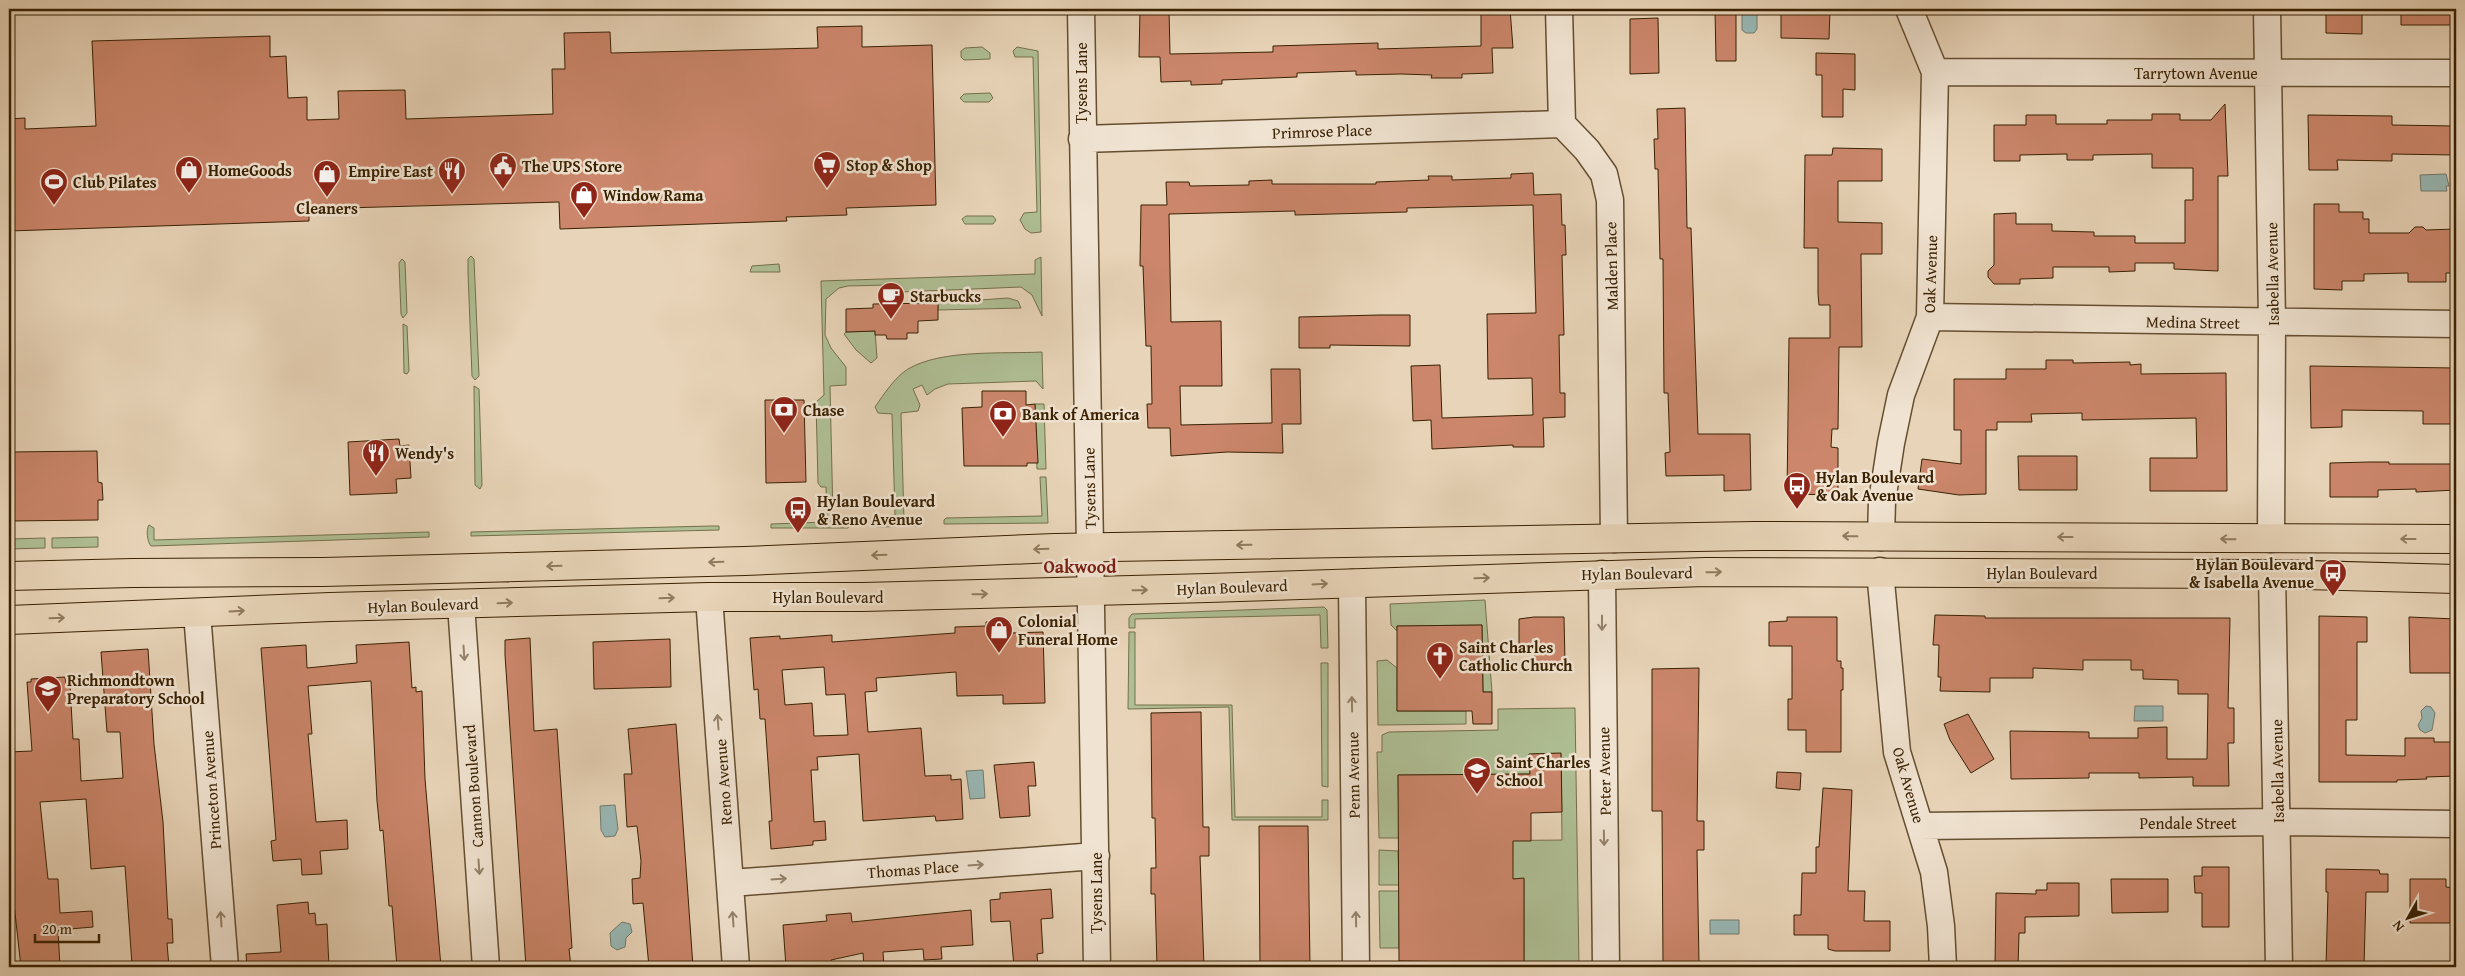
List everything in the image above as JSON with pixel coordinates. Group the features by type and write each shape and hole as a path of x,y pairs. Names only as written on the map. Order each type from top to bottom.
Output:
{"main road":[{"path":"9,576 323,572 745,561 1090,548 1754,536 2271,540 2456,538"},
{"name":"Hylan Boulevard","path":"9,620 461,604 709,597 863,597 1602,574 1880,571 2272,574 2456,579"}],"street":[{"name":"Tysens Lane","path":"1081,9 1097,967"},
{"path":"1560,9 1562,124"},
{"name":"Oak Avenue","path":"1881,537 1882,501 1901,395 1930,317 1935,72 1909,9"},
{"name":"Isabella Avenue","path":"2267,9 2272,323 2271,540"},
{"name":"Tarrytown Avenue","path":"1935,72 2456,74"},
{"name":"Primrose Place","path":"1082,138 1562,124"},
{"name":"Malden Place","path":"1562,124 1587,150 1604,174 1610,200 1614,539"},
{"name":"Medina Street","path":"1930,317 2456,324"},
{"name":"Oak Avenue","path":"1880,571 1897,752 1910,800 1921,826 1934,872 1941,926 1943,967"},
{"name":"Peter Avenue","path":"1602,574 1606,967"},
{"name":"Isabella Avenue","path":"2272,574 2278,822 2279,967"},
{"name":"Penn Avenue","path":"1352,583 1356,967"},
{"name":"Reno Avenue","path":"709,597 736,967"},
{"name":"Cannon Boulevard","path":"461,604 486,967"},
{"name":"Princeton Avenue","path":"197,613 225,967"},
{"name":"Pendale Street","path":"1921,826 2278,822 2456,824"},
{"name":"Thomas Place","path":"731,883 1096,856"}],"green space":[{"path":"982,47 990,53 990,59 964,60 961,57 961,51 965,48"},
{"path":"1017,47 1038,51 1041,232 1031,233 1025,229 1020,220 1024,213 1037,212 1033,57 1015,57 1013,51"},
{"path":"990,93 993,98 989,102 964,102 960,98 964,94"},
{"path":"966,216 993,216 996,220 993,224 965,224 962,219"},
{"path":"471,256 474,259 479,376 475,380 472,376 468,272 468,259"},
{"path":"1041,257 1042,316 1032,295 1021,287 901,292 887,285 848,286 839,288 826,299 825,335 831,348 846,367 846,385 830,386 833,517 850,518 851,525 848,528 771,528 771,524 827,522 826,487 821,487 818,483 816,402 824,395 821,281 1035,274 1035,260"},
{"path":"402,259 405,262 407,313 403,318 401,314 399,263"},
{"path":"779,264 780,272 750,272 752,266"},
{"path":"1008,298 1018,301 1021,308 938,310 938,303"},
{"path":"403,324 407,326 409,371 407,374 404,373"},
{"path":"875,331 877,358 871,363 856,350 844,334 846,332"},
{"path":"1042,352 1043,389 1036,381 948,384 935,389 927,395 922,385 913,389 920,405 918,411 901,413 904,520 920,520 922,524 919,526 877,527 877,517 895,515 892,414 878,413 875,407 894,381 908,369 938,358 955,355"},
{"path":"474,386 479,389 482,485 480,489 475,485"},
{"path":"1035,404 1044,404 1046,469 1037,469"},
{"path":"1040,477 1046,477 1048,523 944,524 946,518 1042,516"},
{"path":"149,525 154,528 154,540 429,532 429,537 151,546 147,536"},
{"path":"719,526 719,530 471,536 471,532"},
{"path":"98,537 98,547 52,548 52,538"},
{"path":"45,538 45,548 9,549 9,539"},
{"path":"1485,600 1492,692 1483,692 1482,625 1397,626 1397,631 1391,625 1390,604"},
{"path":"1324,607 1327,610 1328,648 1321,648 1320,615 1135,619 1135,628 1129,628 1129,618 1132,614"},
{"path":"1129,632 1135,632 1135,705 1232,705 1235,817 1322,817 1322,800 1328,800 1328,820 1232,820 1229,707 1128,709"},
{"path":"1387,660 1397,668 1397,711 1466,711 1466,724 1378,725 1377,661"},
{"path":"1321,663 1328,663 1328,787 1322,786"},
{"path":"1575,708 1579,967 1527,967 1527,962 1524,962 1524,879 1513,879 1468,841 1562,840 1561,754 1530,754 1530,774 1398,775 1399,838 1379,838 1377,752 1382,752 1382,735 1389,732 1498,730 1498,709"},
{"path":"1379,850 1398,851 1399,885 1379,885"},
{"path":"1379,891 1399,891 1399,948 1380,948"}],"water":[{"path":"1742,9 1757,9 1757,29 1754,33 1746,33 1742,30"},
{"path":"2446,174 2449,186 2446,186 2447,191 2421,191 2420,175"},
{"path":"2135,706 2163,706 2163,721 2134,721"},
{"path":"2426,706 2431,707 2435,713 2432,730 2425,733 2420,730 2418,725 2422,718 2421,711"},
{"path":"983,770 985,798 970,799 966,771"},
{"path":"615,805 618,829 615,836 605,837 601,830 600,806"},
{"path":"1710,920 1739,920 1739,934 1710,934"},
{"path":"622,922 630,924 632,932 626,938 625,947 617,950 611,946 610,933"}],"building":[{"path":"1140,9 1169,9 1170,54 1273,52 1273,46 1378,43 1378,49 1481,46 1481,9 1510,9 1513,48 1492,48 1493,73 1462,74 1462,78 1431,78 1432,75 1401,74 1356,75 1356,71 1297,73 1297,77 1222,80 1222,84 1191,85 1191,81 1161,82 1160,57 1139,57"},
{"path":"1715,9 1736,9 1736,61 1716,61"},
{"path":"1781,9 1830,9 1829,39 1781,38"},
{"path":"2326,9 2362,9 2362,34 2326,33"},
{"path":"2401,9 2456,9 2456,25 2401,25"},
{"path":"1658,18 1659,73 1630,74 1630,19"},
{"path":"862,26 862,47 932,45 936,205 846,208 847,215 786,217 787,221 560,229 559,202 309,209 309,221 9,231 9,119 25,118 25,129 96,126 92,41 270,36 270,57 286,56 288,98 307,97 307,120 339,119 338,91 405,90 406,119 553,114 552,69 565,69 564,33 610,32 611,53 818,48 817,27"},
{"path":"1816,53 1855,54 1855,90 1843,89 1843,117 1822,117 1822,75 1816,75"},
{"path":"2225,104 2228,176 2218,176 2218,271 2174,269 2174,263 2135,263 2135,271 2109,272 2109,267 2053,267 2053,278 2020,279 2020,284 1994,284 1988,277 1988,271 1994,265 1994,214 2016,213 2016,224 2052,224 2052,231 2094,232 2094,236 2135,236 2135,243 2185,243 2185,200 2193,200 2193,168 2152,168 2152,154 2093,155 2093,160 2067,160 2067,154 2020,155 2020,161 1994,161 1994,125 2026,125 2026,115 2056,115 2056,124 2107,124 2107,120 2152,120 2152,114 2180,114 2180,120 2211,120"},
{"path":"1685,108 1687,228 1691,228 1698,434 1750,434 1751,490 1724,491 1724,475 1666,476 1665,453 1670,452 1668,393 1664,393 1663,259 1660,259 1658,169 1655,169 1654,139 1658,139 1657,109"},
{"path":"2308,115 2392,116 2392,125 2455,126 2455,155 2392,154 2392,161 2337,160 2338,170 2309,170"},
{"path":"1833,148 1882,149 1882,181 1838,181 1838,222 1882,223 1882,254 1861,254 1862,347 1839,347 1838,429 1832,429 1831,447 1838,448 1838,495 1787,494 1789,338 1830,338 1830,305 1819,305 1818,248 1804,248 1805,155 1832,155"},
{"path":"1533,173 1534,195 1561,194 1562,225 1565,225 1566,255 1562,255 1564,335 1559,335 1560,393 1565,393 1565,417 1543,418 1544,447 1513,447 1513,445 1432,449 1431,420 1413,421 1411,366 1440,365 1442,418 1533,415 1532,378 1488,379 1487,314 1536,313 1533,205 1407,208 1407,212 1295,215 1295,211 1169,214 1171,322 1221,321 1222,386 1180,386 1181,425 1272,423 1271,369 1300,369 1301,424 1282,424 1283,453 1227,452 1171,456 1170,428 1148,428 1147,404 1152,404 1151,346 1146,346 1143,266 1140,266 1141,205 1167,205 1166,182 1189,182 1190,186 1249,185 1249,181 1272,180 1272,184 1376,184 1376,182 1429,180 1428,176 1452,176 1452,180 1511,178 1511,174"},
{"path":"2314,204 2339,204 2339,212 2363,212 2363,219 2369,219 2369,233 2409,233 2415,227 2423,227 2426,230 2456,229 2456,273 2446,273 2446,282 2408,282 2408,273 2364,274 2364,281 2342,281 2342,290 2314,289"},
{"path":"938,303 938,320 918,321 918,333 907,333 907,339 887,339 886,335 875,335 875,331 846,332 846,309 873,308 873,304"},
{"path":"1410,315 1410,346 1330,345 1330,348 1299,348 1299,317"},
{"path":"2046,360 2073,360 2073,363 2130,362 2130,365 2141,364 2141,374 2226,373 2227,491 2150,491 2150,458 2197,458 2196,418 2082,420 2082,413 2031,414 2032,422 1997,422 1997,430 1986,430 1986,494 1959,495 1918,489 1922,459 1961,464 1961,430 1954,430 1954,379 2006,379 2006,369 2046,369"},
{"path":"2310,366 2456,368 2456,424 2423,424 2423,411 2342,410 2342,427 2311,428"},
{"path":"982,391 1026,391 1026,405 1035,404 1038,463 1027,463 1027,466 964,466 962,408 982,407"},
{"path":"765,400 804,400 806,482 766,483"},
{"path":"399,439 400,446 409,445 411,478 396,479 397,493 350,495 348,442"},
{"path":"97,451 98,482 102,483 103,500 98,500 98,520 9,521 9,452"},
{"path":"2018,456 2077,456 2077,490 2019,490"},
{"path":"2389,462 2389,464 2456,464 2456,490 2416,492 2416,489 2378,490 2378,497 2330,497 2330,463"},
{"path":"1935,615 1985,616 1985,618 2230,618 2228,708 2234,708 2234,743 2228,743 2229,786 2193,786 2193,777 2139,778 2139,773 2089,773 2089,778 2011,779 2010,731 2089,732 2089,738 2138,738 2138,728 2167,727 2167,759 2207,759 2208,694 2178,694 2178,680 2143,679 2143,670 2131,670 2131,660 2083,660 2083,670 2033,668 2033,678 1990,678 1990,692 1940,691 1941,677 1938,677 1939,645 1933,645"},
{"path":"2319,616 2367,617 2367,642 2357,642 2357,720 2346,720 2346,755 2405,756 2405,738 2434,738 2434,742 2456,742 2456,776 2426,777 2427,779 2397,780 2397,782 2319,782"},
{"path":"1564,617 1565,662 1535,662 1534,647 1519,647 1519,619"},
{"path":"1787,617 1837,617 1837,661 1841,661 1841,668 1843,668 1841,752 1806,752 1806,730 1788,730 1788,699 1792,699 1792,646 1769,646 1769,622 1787,621"},
{"path":"2409,617 2456,619 2456,673 2410,673"},
{"path":"1010,621 1011,633 1043,632 1045,703 1003,704 1003,695 957,696 956,672 876,678 877,691 865,692 868,732 921,728 925,776 951,775 951,780 961,779 963,819 936,821 935,816 863,821 859,754 817,757 818,770 811,770 814,822 825,821 826,840 813,841 813,845 771,849 769,821 772,821 765,719 760,719 758,689 754,690 750,638 780,636 780,639 832,635 832,642 955,633 955,627 986,626 986,622","holes":["824,667 826,695 845,694 848,735 814,736 812,703 785,705 782,670"]},
{"name":"Saint Charles Catholic Church","path":"1482,625 1483,692 1492,692 1492,724 1473,724 1472,711 1397,711 1397,626"},
{"path":"530,638 534,731 557,729 572,948 569,949 571,967 526,967 505,640"},
{"path":"670,639 671,687 594,689 593,642"},
{"path":"409,642 412,688 416,687 416,692 422,691 425,779 441,967 397,967 392,906 389,906 383,830 380,831 377,801 371,681 308,686 312,734 308,734 316,822 347,820 348,849 320,851 322,874 302,875 301,859 273,861 271,841 276,840 261,648 306,645 307,668 357,663 356,645"},
{"path":"148,649 154,744 163,822 168,919 172,919 173,943 167,943 169,967 136,967 136,965 132,965 125,866 91,869 86,799 40,802 48,879 58,879 60,913 92,911 93,927 58,930 60,967 21,967 9,859 9,752 32,751 27,682 31,682 31,679 65,677 66,685 70,685 73,739 79,739 81,781 123,778 120,732 107,732 101,652"},
{"path":"1699,668 1697,821 1704,821 1704,850 1697,850 1699,964 1663,965 1662,811 1652,811 1652,669"},
{"path":"1201,712 1203,827 1209,827 1209,856 1200,856 1204,967 1157,967 1155,894 1151,894 1151,868 1156,868 1155,818 1152,818 1151,713"},
{"path":"1968,714 1994,759 1971,773 1950,740 1944,724"},
{"path":"676,724 693,967 649,967 643,903 633,904 632,879 640,878 641,861 637,826 627,827 624,774 632,774 628,729"},
{"path":"1561,753 1562,812 1531,813 1531,841 1513,841 1513,879 1524,878 1524,967 1465,967 1465,962 1399,961 1398,775 1530,774 1529,754"},
{"path":"1034,762 1036,786 1028,786 1030,816 1000,818 994,765"},
{"path":"1777,772 1801,773 1800,790 1776,788"},
{"path":"1823,788 1852,790 1848,891 1865,891 1864,921 1890,921 1890,951 1835,951 1828,949 1828,935 1794,935 1794,915 1801,915 1802,873 1816,873 1816,847 1819,847"},
{"path":"1259,826 1308,826 1310,967 1260,967"},
{"path":"2202,867 2229,867 2229,927 2202,927 2202,893 2195,893 2194,876 2202,876"},
{"path":"2326,869 2379,870 2380,874 2388,874 2388,892 2366,892 2364,967 2326,967 2328,892 2326,892"},
{"path":"2111,879 2168,879 2168,912 2112,913"},
{"path":"2410,879 2446,879 2446,887 2456,888 2456,923 2410,923"},
{"path":"2047,883 2079,883 2079,916 2025,917 2025,933 2019,933 2018,967 1995,967 1996,893 2036,894 2036,890 2047,890"},
{"path":"1051,889 1053,918 1041,919 1043,953 1037,954 1038,967 1014,967 1010,921 991,922 990,900 1000,899 1000,893"},
{"path":"308,902 309,914 315,913 316,925 327,924 329,967 247,967 246,954 281,952 277,905"},
{"path":"971,910 973,945 941,947 942,959 924,960 923,949 883,952 884,967 864,967 863,953 831,960 832,967 786,967 783,925 827,921 826,915 851,913 852,922"}],"place":[{"name":"Stop & Shop","path":"827,189"},
{"name":"The UPS Store","path":"503,190"},
{"name":"HomeGoods","path":"189,194"},
{"name":"Empire East","path":"452,195"},
{"name":"Cleaners","path":"327,198"},
{"name":"Club Pilates","path":"54,206"},
{"name":"Window Rama","path":"584,219"},
{"name":"Starbucks","path":"891,320"},
{"name":"Chase","path":"784,434"},
{"name":"Bank of America","path":"1003,438"},
{"name":"Wendy's","path":"376,477"},
{"name":"Hylan Boulevard & Oak Avenue","path":"1797,510"},
{"name":"Hylan Boulevard & Reno Avenue","path":"798,534"},
{"name":"Hylan Boulevard & Isabella Avenue","path":"2333,597"},
{"name":"Colonial Funeral Home","path":"999,654"},
{"name":"Saint Charles Catholic Church","path":"1440,680"},
{"name":"Richmondtown Preparatory School","path":"48,713"},
{"name":"Saint Charles School","path":"1477,795"}],"district":[{"name":"Oakwood","path":"1080,567"}]}
